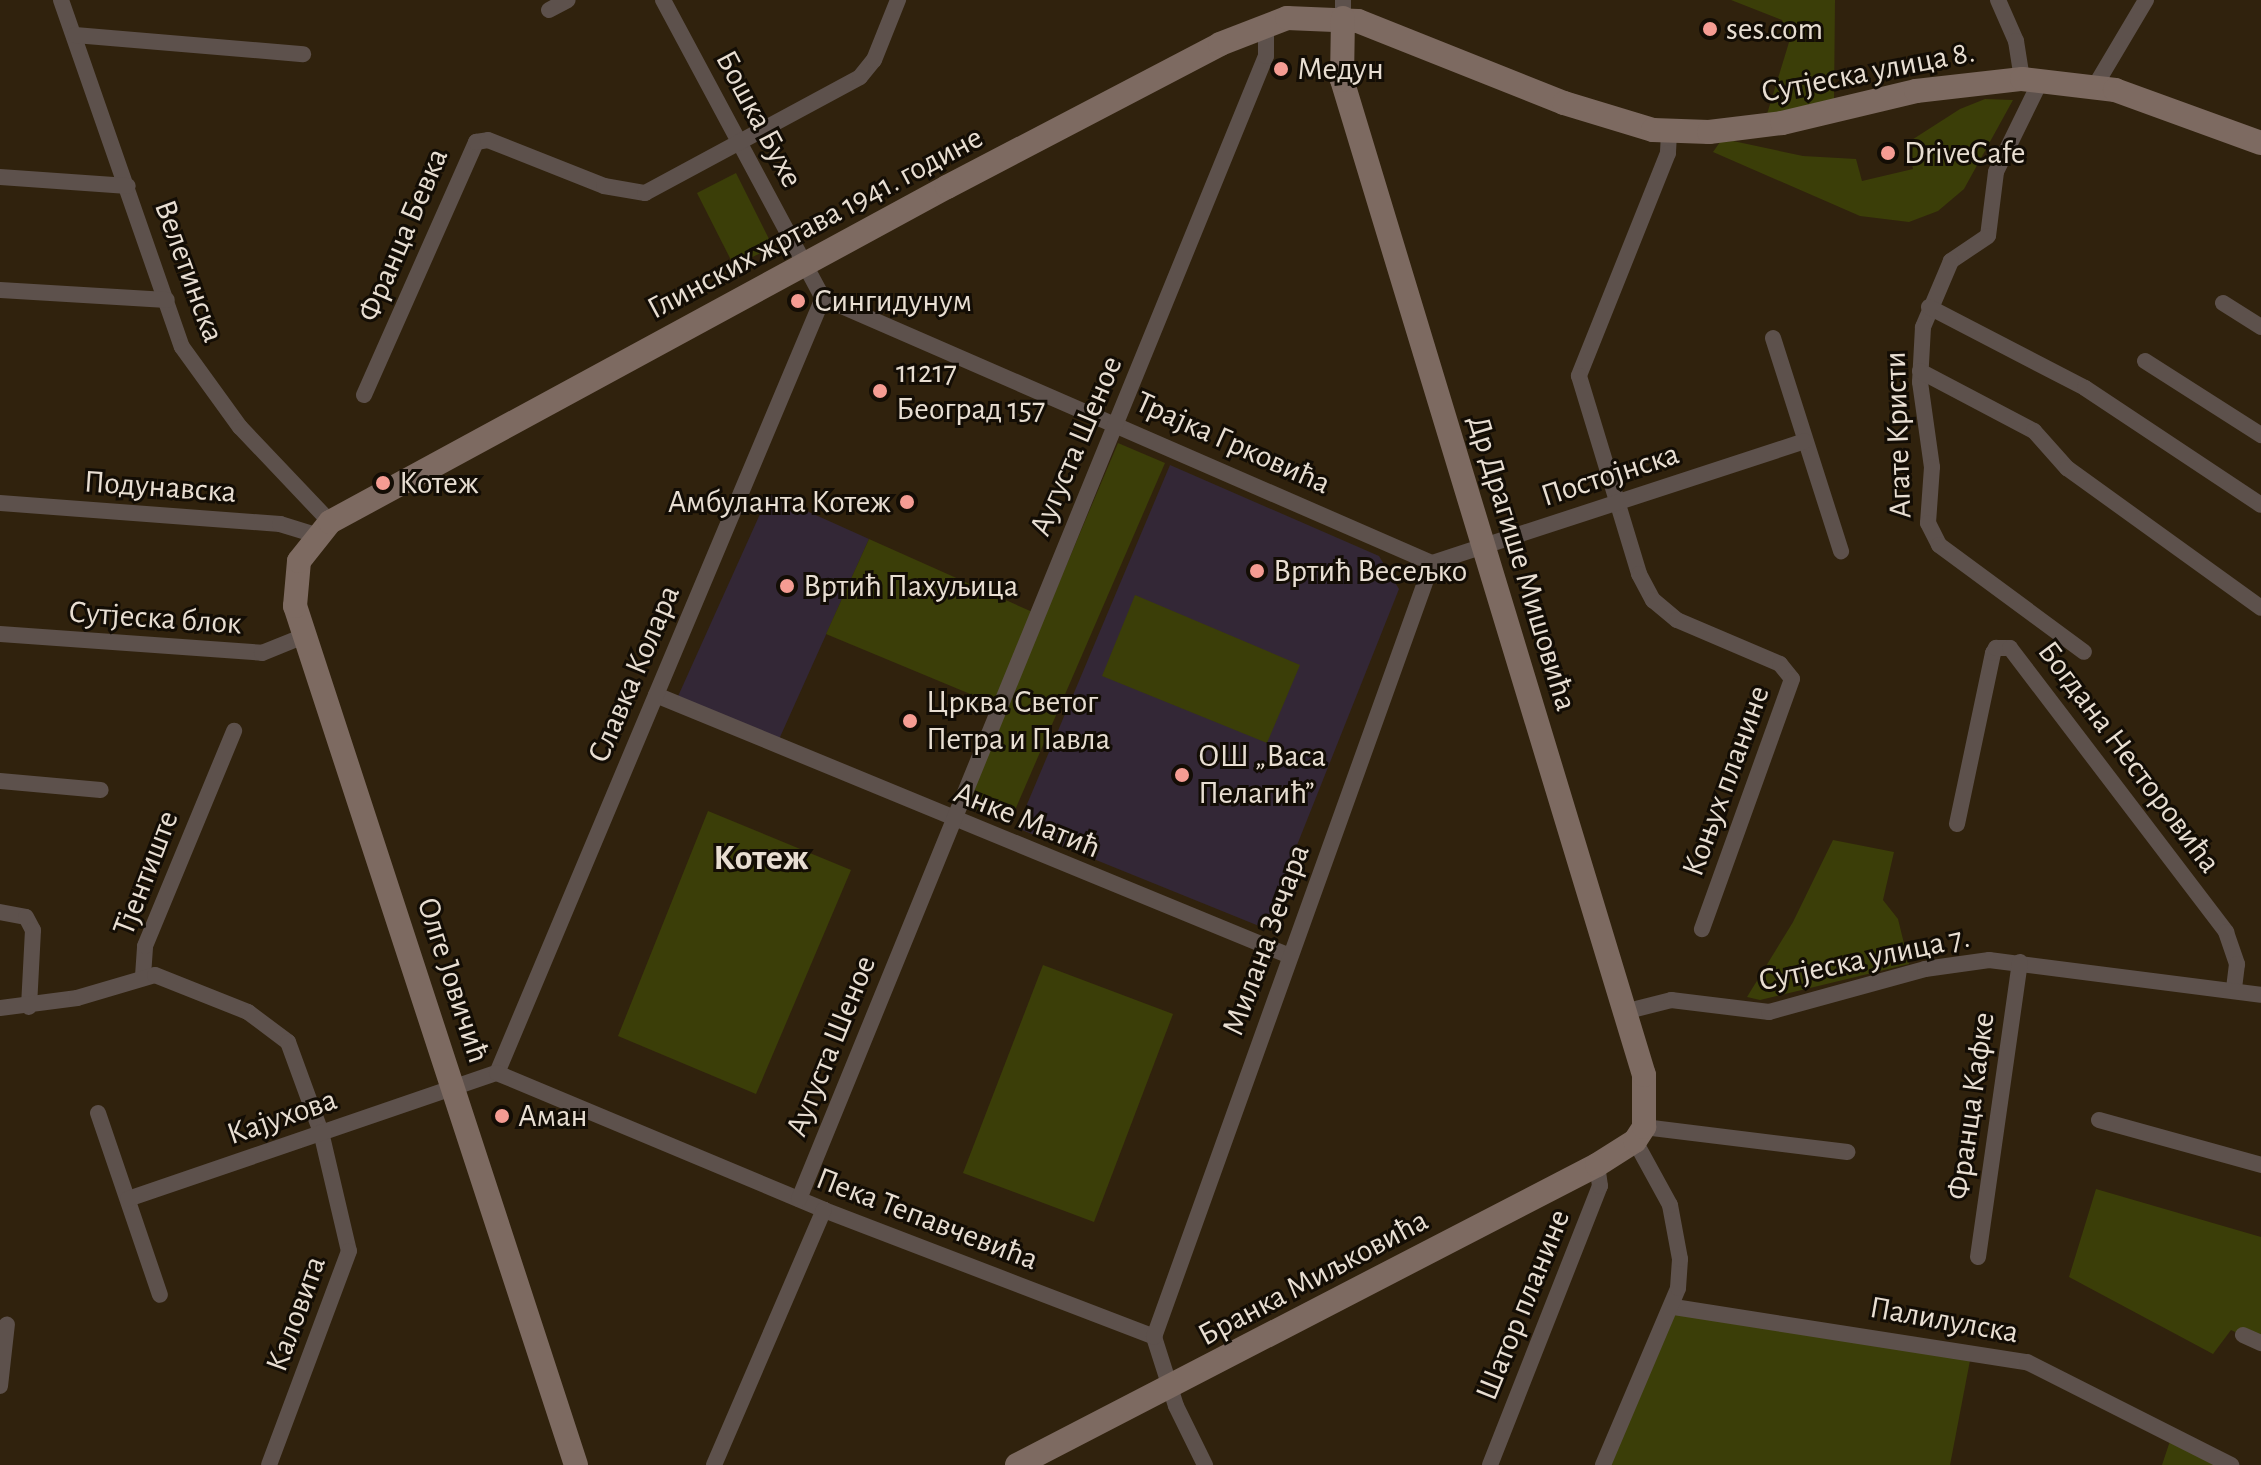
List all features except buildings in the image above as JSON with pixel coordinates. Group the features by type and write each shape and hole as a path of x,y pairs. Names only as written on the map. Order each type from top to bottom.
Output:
{"street":[{"name":"Велетинска","path":"61,0 182,347 197,372 322,528"},
{"path":"549,10 568,0"},
{"name":"Бошка Бухе","path":"663,0 805,265"},
{"path":"742,143 860,77 874,60 898,0"},
{"path":"1998,0 2032,79"},
{"path":"2095,86 2146,0"},
{"name":"Сутјеска улица 8.","path":"1343,9 1601,117 1669,133 1782,123 1916,91 2032,79 2095,86 2261,143"},
{"name":"Глинских жртава 1941. године","path":"322,528 805,265 1266,23 1343,9"},
{"name":"Др Драгише Мишовића","path":"1343,9 1342,80 1644,1075 1640,1134"},
{"name":"Аугуста Шеное","path":"799,1199 1266,56 1266,23"},
{"path":"75,35 303,54"},
{"name":"Агате Кристи","path":"2032,79 1996,172 1988,236 1951,261 1929,307 1920,371 1931,458 1928,514 1933,540 2084,652"},
{"path":"1615,502 1579,376 1668,153 1669,133"},
{"name":"Франца Бевка","path":"364,395 476,142 488,140 604,186 645,193 742,143"},
{"path":"0,177 128,186"},
{"path":"805,265 823,298"},
{"path":"0,290 167,300"},
{"name":"Трајка Грковића","path":"823,298 1115,422 1432,563"},
{"name":"Славка Колара","path":"497,1073 823,298"},
{"path":"2223,303 2261,327"},
{"path":"1929,307 2095,394 2261,505"},
{"path":"1773,338 1841,551"},
{"path":"2145,361 2261,435"},
{"path":"1920,371 2034,431 2067,468 2261,608"},
{"name":"Постојнска","path":"1432,563 1805,441"},
{"name":"Коњух планине","path":"1615,502 1653,600 1677,620 1780,664 1792,679 1702,929"},
{"name":"Подунавска","path":"0,503 322,528"},
{"name":"Олге Јовичић","path":"322,528 295,575 295,606 576,1465"},
{"name":"Милана Зечара","path":"1154,1337 1432,563"},
{"name":"Сутјеска блок","path":"0,634 262,653 304,636"},
{"name":"Богдана Несторовића","path":"1957,824 1993,653 1996,648 2010,648 2226,932 2237,964 2234,989"},
{"name":"Анке Матић","path":"656,695 952,821 1290,956"},
{"name":"Тјентиште","path":"234,731 145,946 143,976 175,979 272,1027 288,1042 321,1132"},
{"path":"0,781 101,790"},
{"path":"0,912 26,917 33,930 29,1007"},
{"name":"Сутјеска улица 7.","path":"1624,1012 1671,1000 1769,1012 1925,969 1967,961 2020,962 2261,995"},
{"name":"Франца Кафке","path":"1978,1257 2020,962"},
{"path":"0,1008 29,1007 143,976"},
{"path":"454,1088 497,1073"},
{"name":"Пека Тепавчевића","path":"497,1073 824,1210 1154,1337"},
{"name":"Кајухова","path":"128,1199 454,1088"},
{"path":"98,1113 160,1295"},
{"path":"2099,1120 2261,1165"},
{"name":"Каловита","path":"269,1465 349,1251 321,1132"},
{"path":"1603,1465 1674,1307 1680,1259 1670,1205 1640,1134 1847,1152"},
{"name":"Бранка Миљковића","path":"1017,1465 1597,1165 1640,1134"},
{"name":"Шатор планине","path":"1490,1465 1600,1186 1597,1165"},
{"path":"714,1465 824,1210"},
{"name":"Палилулска","path":"1674,1307 2027,1362 2231,1465"},
{"path":"0,1386 7,1324"},
{"path":"2243,1335 2261,1343"},
{"path":"1154,1337 1170,1388 1205,1465"}],"shaded area":[{"path":"1731,0 1835,0 1834,101 1767,114 1790,39 1782,20"},
{"path":"1985,99 2013,100 1964,189 1938,211 1909,222 1860,216 1713,152 1720,142 1733,141 1803,156 1856,159 1862,181 1913,169 1907,143 1960,109"},
{"path":"736,173 773,247 734,266 697,193"},
{"path":"1118,443 1165,463 1009,824 965,805"},
{"name":"ОШ „Васа Пелагић”","path":"1170,465 1379,556 1399,589 1264,928 1017,828"},
{"name":"Вртић Пахуљица","path":"769,494 869,539 776,746 675,703"},
{"path":"869,539 1037,614 999,706 826,634"},
{"path":"1135,595 1300,665 1267,743 1102,676"},
{"path":"708,811 851,870 756,1094 618,1036"},
{"path":"1833,840 1894,852 1883,900 1898,919 1909,964 1760,1000 1747,997 1793,922"},
{"path":"1043,965 1173,1014 1094,1222 963,1173"},
{"path":"2096,1189 2261,1237 2261,1344 2231,1330 2213,1354 2069,1277"},
{"path":"1674,1307 1972,1350 1950,1465 1603,1465"},
{"path":"2172,1435 2231,1465 2162,1465"}],"place":[{"name":"ses.com","path":"1710,29"},
{"name":"Медун","path":"1281,69"},
{"name":"DriveCafe","path":"1888,153"},
{"name":"Сингидунум","path":"798,301"},
{"name":"11217 Београд 157","path":"880,391"},
{"name":"Котеж","path":"383,483"},
{"name":"Амбуланта Котеж","path":"907,502"},
{"name":"Вртић Весељко","path":"1257,571"},
{"name":"Вртић Пахуљица","path":"787,586"},
{"name":"Црква Светог Петра и Павла","path":"910,721"},
{"name":"ОШ „Васа Пелагић”","path":"1182,775"},
{"name":"Аман","path":"502,1116"}],"district":[{"name":"Котеж","path":"761,859"}]}
